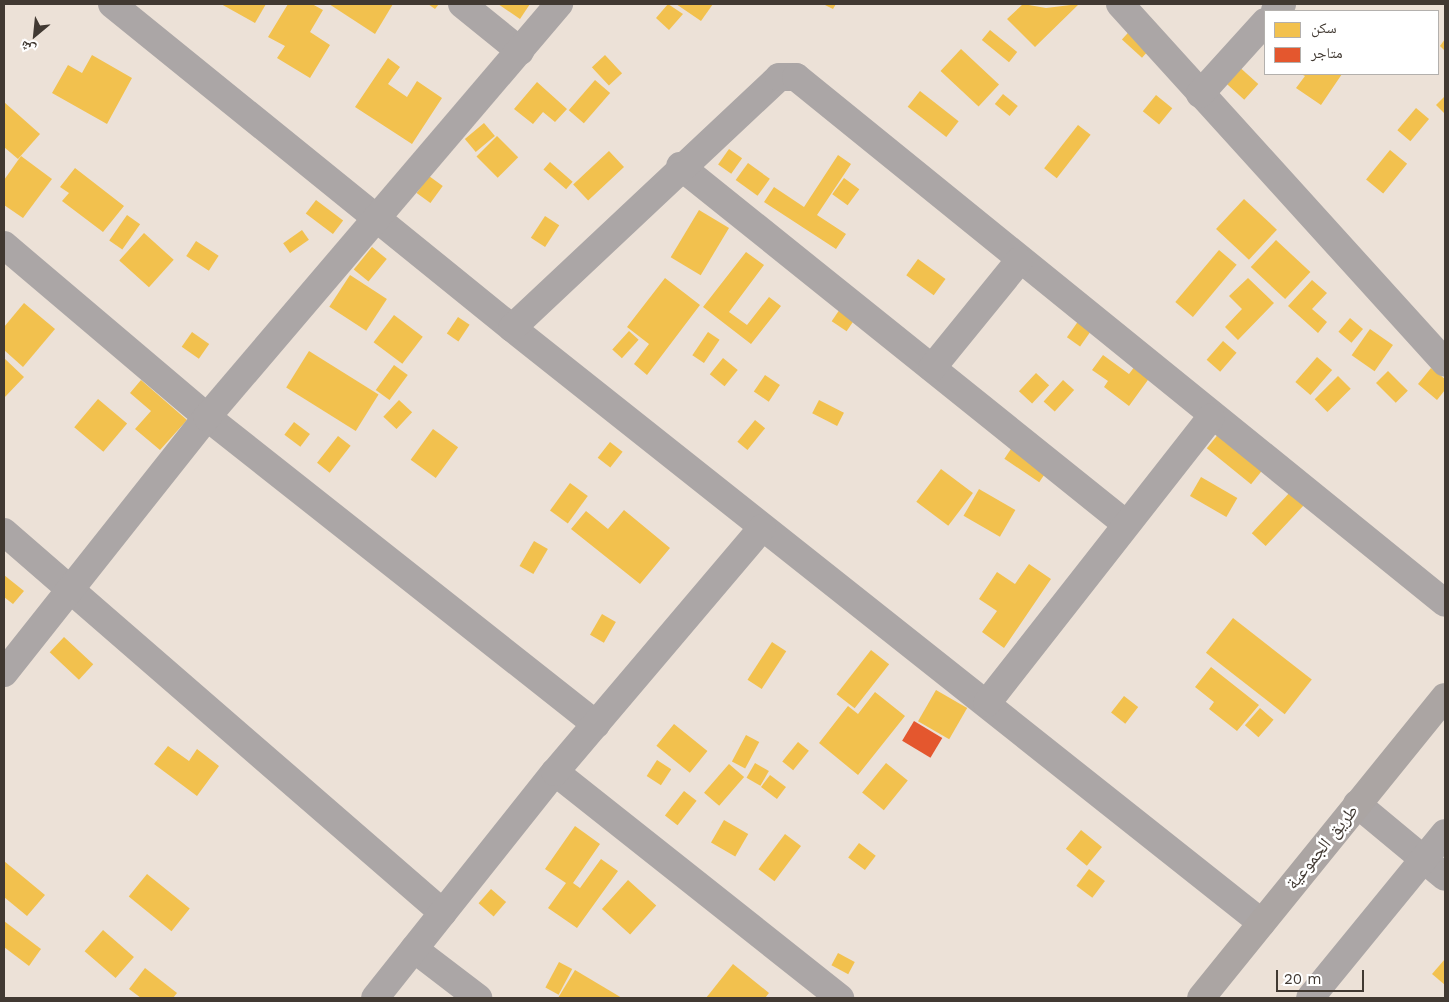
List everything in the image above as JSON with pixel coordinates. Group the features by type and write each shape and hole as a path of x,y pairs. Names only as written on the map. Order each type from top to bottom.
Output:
{"main road":[{"name":"طريق الجموعية","path":"1201,998 1445,697"}],"street":[{"path":"112,4 376,220 1262,923"},
{"path":"462,4 520,51"},
{"path":"4,673 207,417 559,4"},
{"path":"1120,4 1445,363"},
{"path":"1200,94 1264,23"},
{"path":"512,328 680,166 779,77 796,77 1211,417 1445,603"},
{"path":"680,166 1126,524"},
{"path":"4,245 207,417 596,724"},
{"path":"932,368 1019,261"},
{"path":"986,703 1211,417"},
{"path":"374,998 555,772 762,528"},
{"path":"4,532 443,913"},
{"path":"555,772 840,998"},
{"path":"1357,804 1435,869"},
{"path":"1310,998 1435,869 1445,833"},
{"path":"414,949 478,998"}],"building: سكن":[{"path":"221,4 266,4 255,23"},
{"path":"288,4 312,4 323,10 310,32 330,45 310,78 277,58 285,46 268,37"},
{"path":"329,4 393,4 375,34"},
{"path":"428,4 439,4 435,9"},
{"path":"498,4 530,4 520,19"},
{"path":"668,4 683,14 669,30 656,18"},
{"path":"676,4 713,4 701,21"},
{"path":"823,4 836,4 833,9"},
{"path":"1023,4 1046,8 1079,4 1035,47 1007,19"},
{"path":"1136,24 1156,42 1142,58 1122,40"},
{"path":"990,30 1017,52 1009,62 982,40"},
{"path":"1445,39 1445,51 1440,46"},
{"path":"961,49 999,84 979,106 941,71"},
{"path":"92,55 132,78 107,124 52,93 68,65 82,73"},
{"path":"605,55 622,73 609,86 592,67"},
{"path":"388,58 400,67 388,84 407,97 417,81 442,98 412,144 355,107"},
{"path":"1236,64 1258,84 1244,100 1222,80"},
{"path":"1303,75 1341,75 1321,105 1296,88 1305,76"},
{"path":"595,80 610,93 584,123 569,110"},
{"path":"537,82 567,109 555,122 543,112 533,124 514,109"},
{"path":"920,91 959,121 946,137 908,107"},
{"path":"1003,94 1018,106 1010,116 995,104"},
{"path":"1156,95 1172,108 1159,125 1143,111"},
{"path":"1445,96 1445,114 1436,105"},
{"path":"4,102 40,134 18,159 4,147"},
{"path":"1416,108 1429,119 1410,141 1397,130"},
{"path":"484,123 495,136 476,152 465,139"},
{"path":"1078,125 1091,135 1057,178 1044,168"},
{"path":"497,136 518,157 498,178 476,157"},
{"path":"729,149 742,158 731,174 718,165"},
{"path":"1390,150 1407,164 1383,193 1366,180"},
{"path":"609,151 624,167 588,201 573,184"},
{"path":"838,155 851,164 817,215 846,234 836,249 764,202 774,187 804,207"},
{"path":"21,156 52,179 23,218 4,205 4,180"},
{"path":"550,162 573,182 566,189 543,170"},
{"path":"748,163 770,179 757,196 736,180"},
{"path":"75,168 124,206 103,232 62,201 69,193 60,187"},
{"path":"429,176 443,186 430,203 417,193"},
{"path":"844,178 859,189 848,205 832,194"},
{"path":"1244,199 1277,230 1249,260 1216,229"},
{"path":"316,200 343,220 333,234 306,214"},
{"path":"699,210 729,228 701,275 671,257"},
{"path":"127,215 140,224 122,250 109,240"},
{"path":"545,216 559,225 545,247 531,238"},
{"path":"302,230 309,240 290,253 283,243"},
{"path":"144,233 174,260 149,287 119,260"},
{"path":"1276,240 1310,272 1285,299 1251,267"},
{"path":"196,241 219,256 209,271 186,256"},
{"path":"372,247 387,259 369,281 354,270"},
{"path":"1219,250 1237,265 1193,317 1175,302"},
{"path":"746,252 764,265 729,312 747,325 769,297 781,306 751,344 703,307"},
{"path":"918,259 946,279 934,295 906,275"},
{"path":"350,275 387,299 366,331 329,307"},
{"path":"665,278 700,305 647,375 634,364 649,344 627,327"},
{"path":"1248,278 1274,303 1238,340 1225,327 1242,309 1229,296"},
{"path":"1312,280 1327,293 1312,309 1327,322 1318,333 1288,306"},
{"path":"24,303 55,329 23,367 4,350 4,327"},
{"path":"844,303 859,313 847,331 832,321"},
{"path":"394,315 423,337 402,364 374,342"},
{"path":"458,317 470,325 458,341 447,334"},
{"path":"1350,318 1363,329 1351,343 1338,332"},
{"path":"1079,320 1092,329 1080,346 1067,337"},
{"path":"1370,329 1393,345 1375,371 1352,355"},
{"path":"629,331 639,340 622,358 612,350"},
{"path":"192,332 209,344 199,359 182,347"},
{"path":"708,332 720,340 704,363 692,355"},
{"path":"1223,341 1237,353 1220,372 1207,360"},
{"path":"309,351 379,394 356,431 286,387"},
{"path":"1103,355 1129,374 1138,362 1153,373 1129,406 1104,387 1108,381 1092,370"},
{"path":"1317,357 1332,370 1310,395 1295,382"},
{"path":"4,358 24,377 4,398"},
{"path":"723,358 738,370 725,386 710,374"},
{"path":"394,365 408,375 390,400 376,390"},
{"path":"1431,368 1445,379 1445,390 1437,400 1418,384"},
{"path":"1388,371 1408,391 1396,403 1376,383"},
{"path":"1036,373 1049,385 1032,404 1019,391"},
{"path":"765,375 780,385 769,402 754,392"},
{"path":"1338,376 1351,389 1327,412 1315,399"},
{"path":"141,380 187,420 160,450 135,429 151,411 130,393"},
{"path":"1063,380 1074,390 1055,412 1044,402"},
{"path":"98,399 127,423 103,452 74,427"},
{"path":"399,400 412,412 396,429 383,417"},
{"path":"819,400 844,413 837,426 812,413"},
{"path":"755,420 765,428 747,450 737,442"},
{"path":"294,422 310,434 300,447 284,435"},
{"path":"433,429 458,447 436,478 411,460"},
{"path":"1220,432 1264,468 1251,484 1207,448"},
{"path":"338,436 351,446 330,473 317,463"},
{"path":"610,442 623,452 610,468 598,458"},
{"path":"1015,443 1050,466 1039,482 1004,459"},
{"path":"941,469 973,493 948,526 916,502"},
{"path":"1201,477 1237,498 1226,517 1190,496"},
{"path":"570,483 588,496 568,523 550,511"},
{"path":"979,489 1015,510 1000,537 964,516"},
{"path":"1292,490 1306,503 1266,546 1252,533"},
{"path":"624,510 670,548 640,584 571,529 586,511 608,529"},
{"path":"534,541 548,549 533,574 520,566"},
{"path":"1029,564 1051,579 1004,648 982,632 997,611 979,599 997,572 1015,584"},
{"path":"4,575 24,591 13,604 4,597"},
{"path":"602,614 616,622 604,643 590,635"},
{"path":"1233,618 1312,680 1285,714 1206,653"},
{"path":"64,637 93,664 79,680 50,652"},
{"path":"772,642 786,651 762,689 747,680"},
{"path":"871,650 889,664 855,708 837,694"},
{"path":"1211,667 1259,705 1237,731 1209,709 1214,702 1195,687"},
{"path":"936,690 967,708 949,739 918,721"},
{"path":"875,692 905,716 858,775 819,743 848,706 858,714"},
{"path":"1124,696 1138,707 1125,724 1111,713"},
{"path":"1260,708 1274,720 1258,737 1245,725"},
{"path":"674,724 707,751 690,773 656,746"},
{"path":"746,735 759,742 745,769 732,761"},
{"path":"798,742 809,751 793,770 782,761"},
{"path":"168,746 189,761 197,749 219,766 197,796 154,764"},
{"path":"657,760 671,769 661,785 647,776"},
{"path":"755,763 769,771 760,786 746,778"},
{"path":"886,763 908,781 884,810 862,793"},
{"path":"729,764 744,777 719,806 704,793"},
{"path":"770,775 786,787 777,799 761,787"},
{"path":"684,791 697,801 678,825 665,815"},
{"path":"724,820 748,834 735,857 711,843"},
{"path":"575,826 600,844 573,883 580,888 601,859 618,871 577,928 548,908 566,883 545,869"},
{"path":"1081,830 1102,847 1087,866 1066,849"},
{"path":"785,834 801,846 774,881 759,869"},
{"path":"859,843 876,856 865,870 848,857"},
{"path":"4,861 45,895 27,916 4,897"},
{"path":"1089,869 1105,881 1092,898 1076,886"},
{"path":"147,874 190,909 171,931 129,897"},
{"path":"628,880 656,905 630,934 602,909"},
{"path":"491,889 506,902 494,916 479,903"},
{"path":"4,921 41,949 29,966 4,947"},
{"path":"103,930 134,957 116,978 85,951"},
{"path":"838,953 855,962 848,974 831,965"},
{"path":"1445,959 1445,985 1432,974"},
{"path":"559,962 572,969 559,995 545,988"},
{"path":"733,964 769,993 765,998 706,998"},
{"path":"145,968 177,993 173,998 141,998 129,989"},
{"path":"575,970 622,998 558,998"}],"building: متاجر":[{"path":"914,721 942,738 930,758 902,741"}]}
